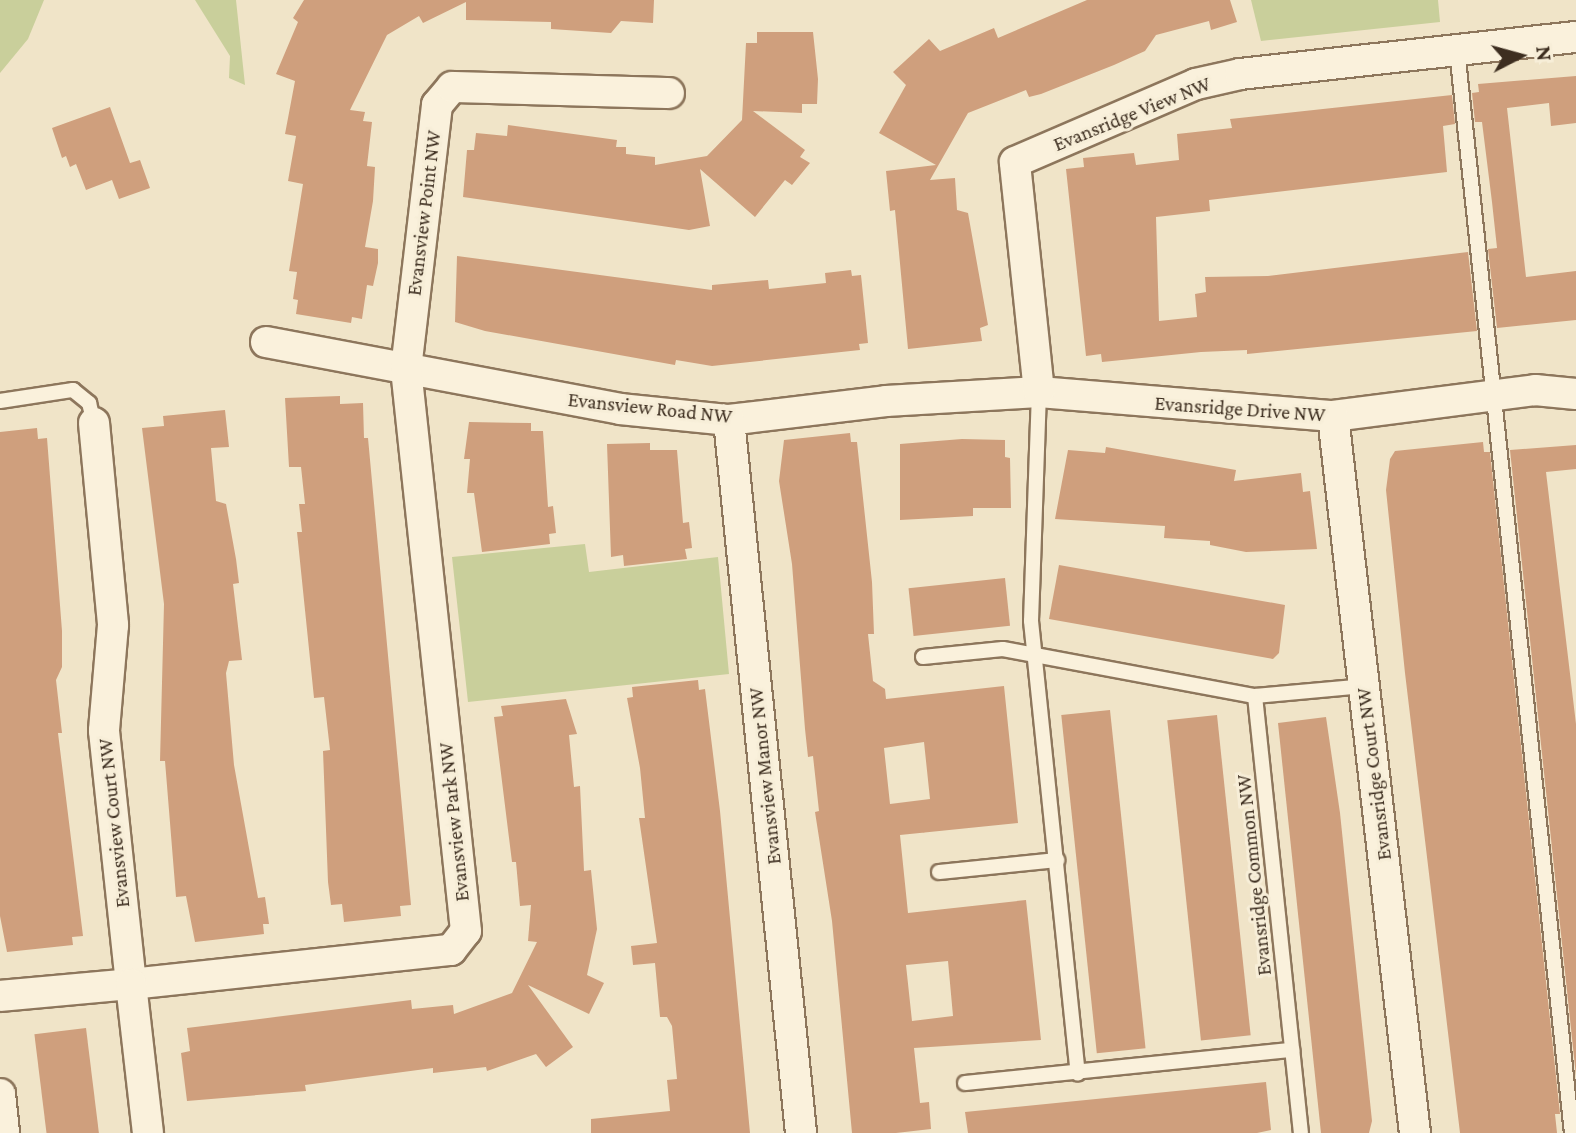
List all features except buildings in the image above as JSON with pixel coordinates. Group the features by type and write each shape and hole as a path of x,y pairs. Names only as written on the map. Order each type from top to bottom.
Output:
{"street":[{"name":"Evansridge View NW","path":"1039,392 1015,162 1196,84 1240,74 1576,37"},
{"name":"Evansview Point NW","path":"406,369 437,105 452,87 669,93"},
{"name":"Evansview Road NW","path":"266,342 620,409 729,420 886,401 1039,392"},
{"name":"Evansview Park NW","path":"131,984 451,950 466,931 406,369"},
{"name":"Evansridge Drive NW","path":"1535,390 1576,371"},
{"name":"Evansridge Drive NW","path":"1039,392 1333,416 1535,390 1576,394"},
{"name":"Evansridge Court NW","path":"1333,416 1415,1133"},
{"name":"Evansview Manor NW","path":"729,420 801,1133"},
{"name":"Evansview Court NW","path":"94,423 113,625 104,731 131,984"},
{"path":"0,996 131,984 148,1133"},
{"path":"0,1094 4,1133"}],"lane":[{"path":"1457,50 1572,1133"},
{"path":"0,401 73,390 89,403 94,423"},
{"path":"1039,392 1034,655 1078,1074"},
{"path":"923,657 1003,649 1255,696 1364,686"},
{"name":"Evansridge Common NW","path":"1255,696 1301,1133"},
{"path":"939,872 1057,860"},
{"path":"965,1083 1292,1050"}],"green space":[{"path":"0,0 44,0 28,39 0,73"},
{"path":"195,0 236,0 245,85 229,78 230,56"},
{"path":"1251,0 1438,0 1440,22 1261,41"},
{"path":"585,544 589,572 718,557 729,674 468,702 452,557"}]}
